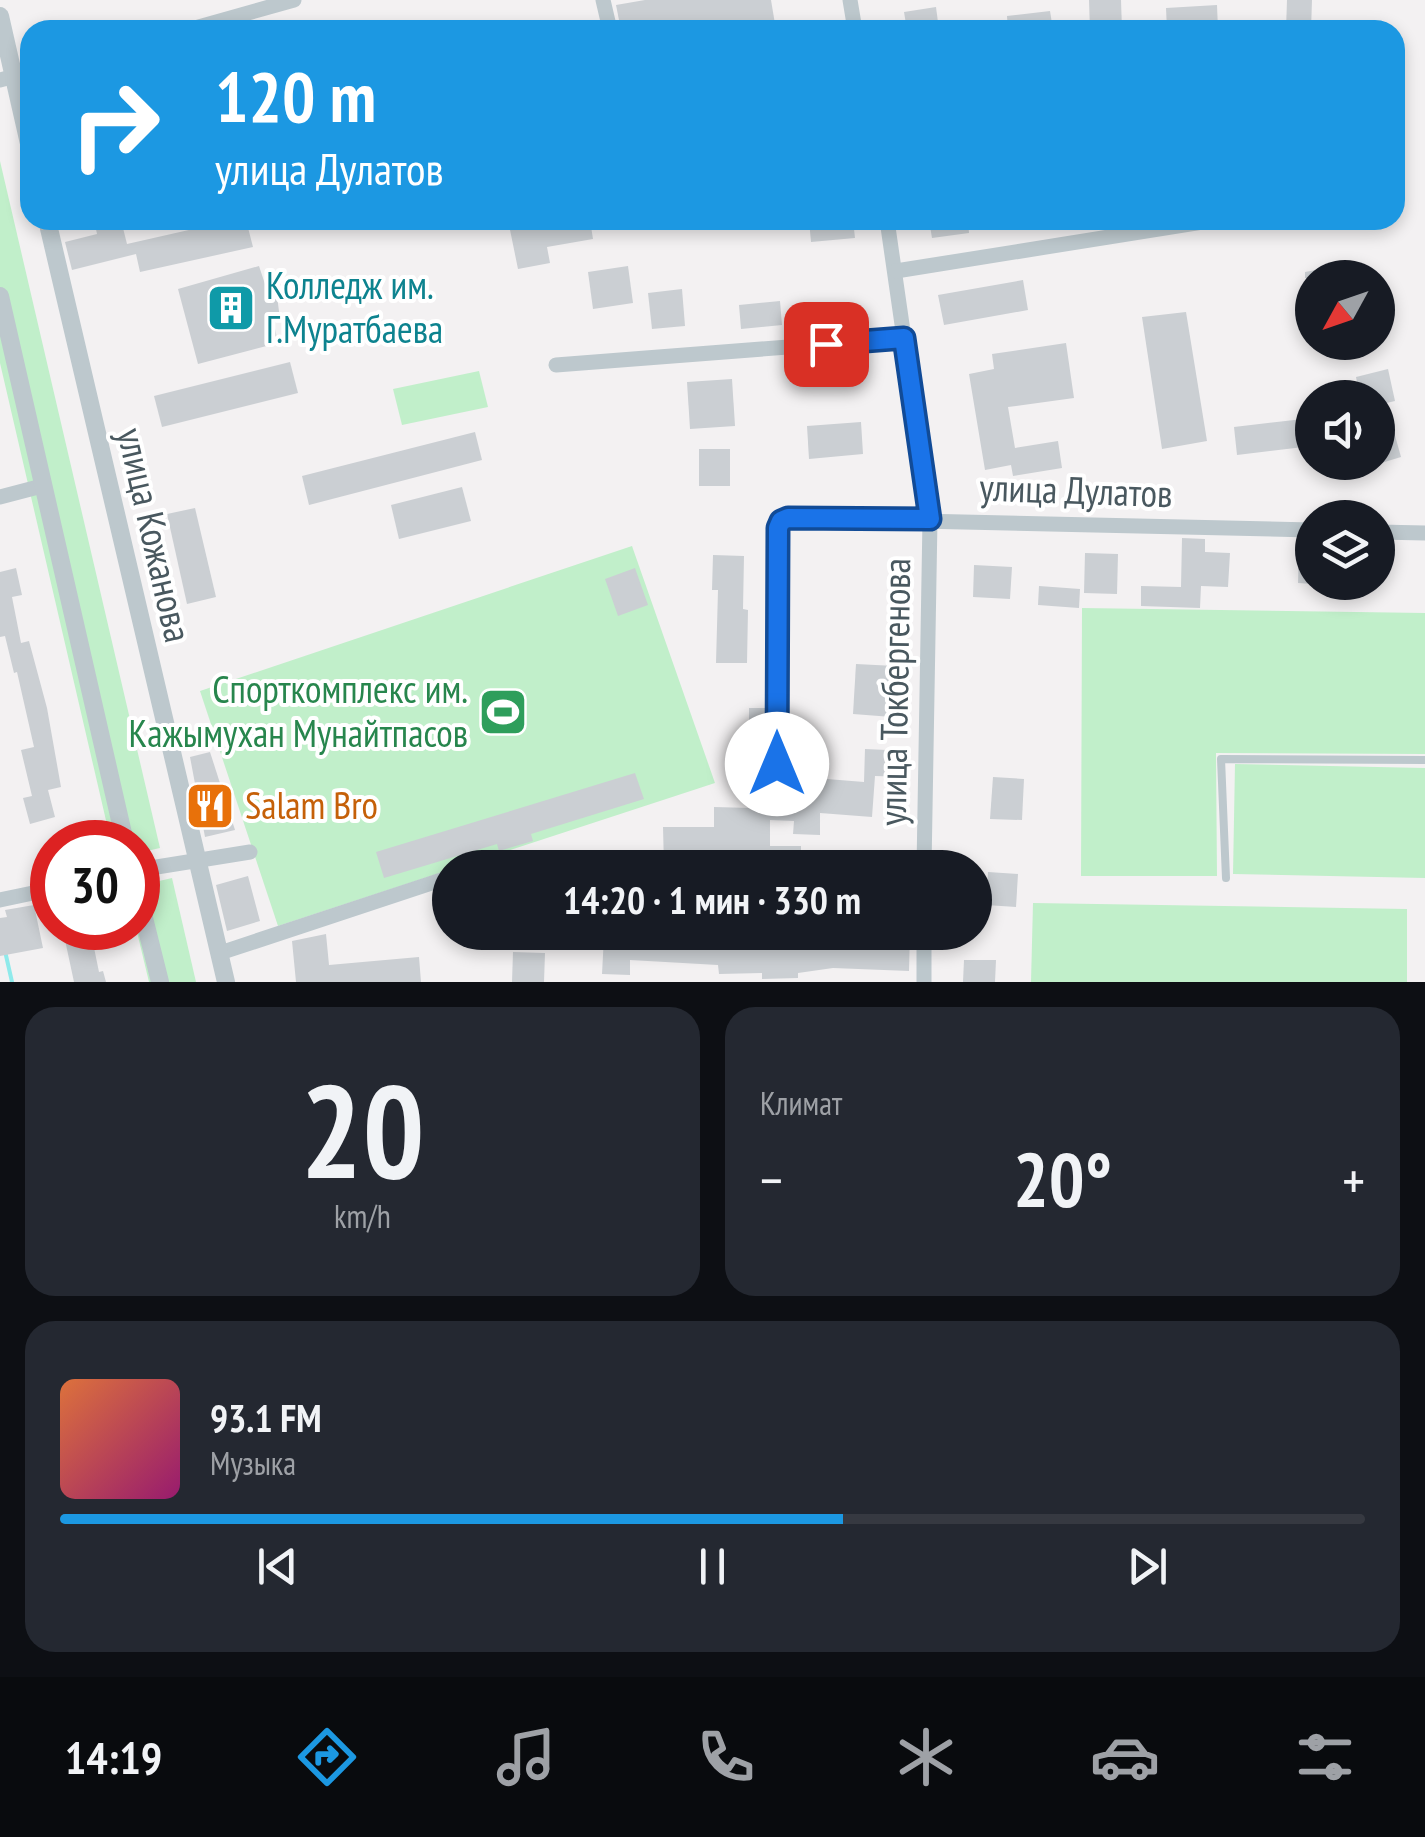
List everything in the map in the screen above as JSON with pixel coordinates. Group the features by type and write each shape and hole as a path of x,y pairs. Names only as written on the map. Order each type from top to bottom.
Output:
{"street":[{"path":"223,20 294,0"},
{"path":"0,16 20,103"},
{"name":"улица Кожанова","path":"49,230 226,982"},
{"name":"улица Токбергенова","path":"889,230 930,519 924,850"},
{"path":"896,271 1152,230"},
{"path":"0,296 120,820"},
{"path":"556,364 904,338"},
{"path":"0,497 42,486"},
{"name":"улица Дулатов","path":"777,764 781,521 930,519 1295,530"},
{"path":"1395,532 1425,533"},
{"path":"160,866 250,852"},
{"path":"220,953 432,883"},
{"path":"0,900 30,894"},
{"path":"152,950 160,982"},
{"path":"924,950 924,982"}],"lane":[{"path":"1226,878 1222,759 1425,760"}],"green space":[{"path":"0,161 153,820 106,820 0,363"},
{"path":"479,371 488,407 402,425 393,389"},
{"path":"632,546 715,783 510,850 432,850 432,876 278,926 200,691"},
{"path":"1082,608 1425,613 1425,754 1216,753 1217,876 1081,876"},
{"path":"1235,764 1425,768 1425,878 1233,874"},
{"path":"172,878 196,982 149,982 141,950 160,950 160,881"},
{"path":"1033,903 1407,909 1407,982 1031,982"}],"building":[{"path":"645,0 771,0 774,20 619,20 616,5"},
{"path":"1089,0 1121,0 1122,20 1090,20"},
{"path":"1287,0 1312,0 1311,20 1286,20"},
{"path":"1217,5 1218,20 1167,20 1166,8"},
{"path":"936,7 938,20 905,20 904,12"},
{"path":"1050,11 1051,20 1007,20 1007,16"},
{"path":"96,230 124,230 127,244 189,230 249,230 253,247 140,272 136,254 72,270 65,242 97,234"},
{"path":"510,230 592,230 593,239 547,247 550,263 518,269"},
{"path":"810,230 854,230 855,238 811,242"},
{"path":"931,230 969,230 969,233 932,238"},
{"name":"Колледж им. Г.Муратбаева","path":"259,266 269,296 277,296 280,319 274,324 278,343 198,364 178,289"},
{"path":"628,266 633,303 593,309 588,272"},
{"path":"1023,280 1028,310 944,325 938,295"},
{"path":"682,289 685,326 652,329 648,293"},
{"path":"780,301 782,325 741,329 739,305"},
{"path":"1186,312 1207,441 1162,449 1142,317"},
{"path":"1066,343 1074,398 1008,407 1015,448 1058,441 1062,468 1013,476 1011,465 985,470 969,374 994,369 992,354"},
{"path":"290,362 298,393 162,427 154,396"},
{"path":"1388,369 1390,380 1357,380 1356,377"},
{"path":"732,379 735,426 690,429 687,382"},
{"path":"1295,420 1295,448 1237,455 1234,427"},
{"path":"861,422 863,454 809,459 807,426"},
{"path":"475,432 482,460 309,505 302,476"},
{"path":"1395,436 1401,457 1395,459"},
{"path":"699,449 730,449 730,486 699,486"},
{"path":"462,487 471,521 399,539 391,505"},
{"path":"195,508 216,597 187,604 167,514"},
{"path":"1182,538 1205,539 1205,552 1230,553 1228,587 1201,586 1200,608 1141,606 1141,586 1181,587"},
{"path":"1085,553 1118,554 1117,594 1084,593"},
{"path":"713,555 744,556 747,663 716,663 718,590 712,590"},
{"path":"974,565 1012,567 1010,599 973,597"},
{"path":"16,568 22,595 12,597 21,643 29,641 47,708 61,787 48,790 55,817 30,820 30,824 23,798 32,796 21,750 34,747 17,672 14,673 5,636 0,637 0,572"},
{"path":"635,568 648,605 618,616 605,579"},
{"path":"1039,586 1080,589 1079,608 1038,605"},
{"path":"856,664 895,666 892,717 853,714"},
{"path":"749,708 766,708 766,744 749,744"},
{"path":"865,749 909,751 908,777 875,776 872,817 820,813 820,835 793,834 794,821 770,820 770,846 801,846 801,850 664,850 663,827 714,827 714,807 751,808 753,783 792,786 792,775 864,782"},
{"name":"Salam Bro","path":"210,752 235,830 205,837 190,757"},
{"path":"635,773 644,799 531,834 533,841 502,850 497,844 477,850 432,850 432,864 384,878 376,852"},
{"path":"993,777 1024,779 1022,820 990,819"},
{"path":"992,872 1018,874 1016,907 992,905"},
{"path":"248,876 260,921 227,931 216,885"},
{"path":"30,906 32,950 0,956 0,918 7,917 5,910"},
{"path":"326,934 329,965 419,957 421,982 296,982 292,941"},
{"path":"67,950 94,950 99,972 103,971 106,982 74,982"},
{"path":"603,950 910,950 909,971 833,968 798,973 798,978 762,979 762,973 719,974 718,965 630,960 630,975 602,974"},
{"path":"513,952 545,953 544,982 512,982"},
{"path":"964,960 996,960 995,982 963,982"}],"waterway":[{"path":"5,951 12,982"}],"place":[{"name":"Колледж им. Г.Муратбаева","path":"231,308"},
{"name":"Спорткомплекс им. Кажымухан Мунайтпасов","path":"503,712"},
{"name":"Salam Bro","path":"210,806"}],"route":[{"path":"777,764 781,521 930,519 904,338 826,344"}]}
